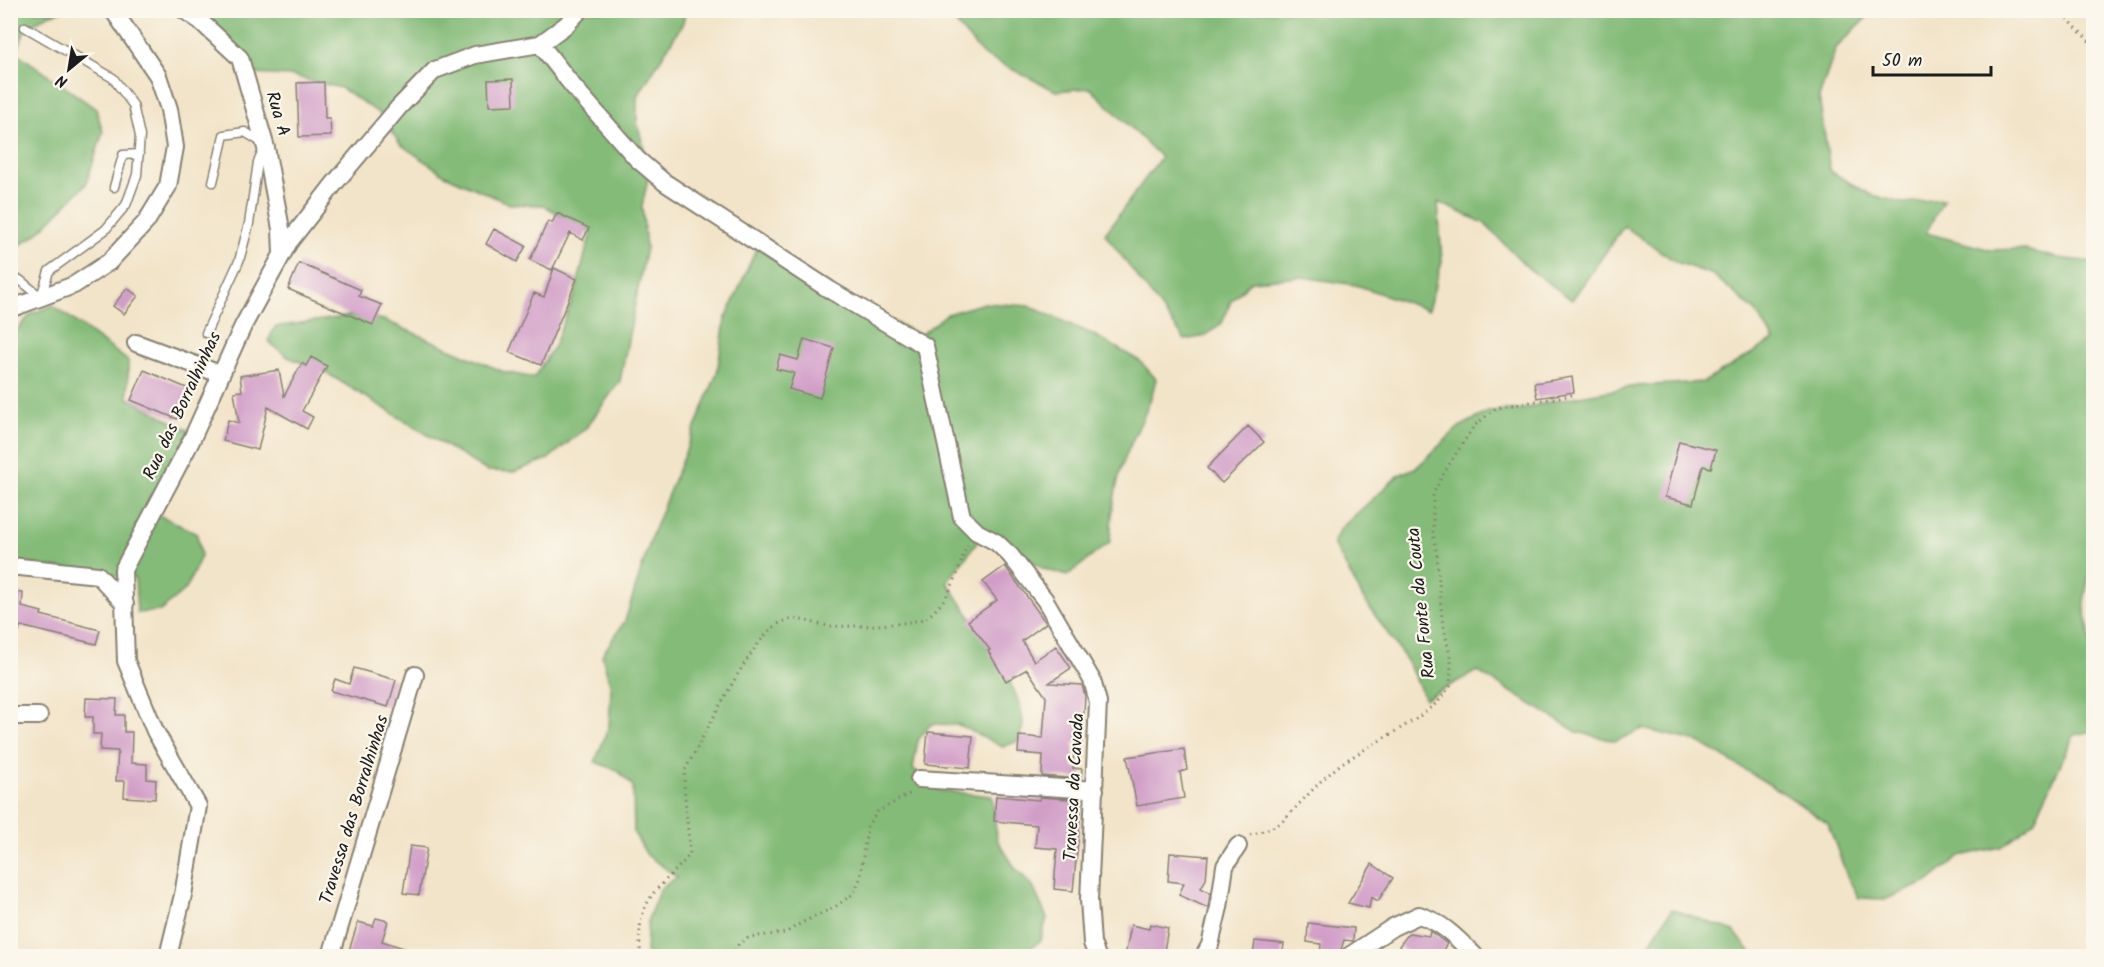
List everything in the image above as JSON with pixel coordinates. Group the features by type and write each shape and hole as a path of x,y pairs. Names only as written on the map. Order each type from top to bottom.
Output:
{"street":[{"path":"10,309 74,285 109,262 146,222 168,186 175,147 169,109 158,76 113,10"},
{"name":"Rua A","path":"184,10 200,20 240,58 266,145 281,229 282,255"},
{"name":"Rua das Borralhinhas","path":"171,957 170,948 183,895 198,806 155,730 126,661 123,570 191,441 243,326 289,242 334,183 399,107 435,70 476,56 540,44 566,25 580,10"},
{"path":"540,44 572,85 638,159 664,182 830,290 925,346 962,517 977,532"},
{"path":"136,343 220,374"},
{"name":"Travessa da Cavada","path":"977,532 996,542 1010,555 1045,600 1092,680 1098,702 1089,900 1092,943 1097,957"},
{"path":"10,566 98,575 125,604"},
{"name":"Travessa das Borralhinhas","path":"331,957 415,675"},
{"path":"10,716 39,716"},
{"path":"919,779 1095,790"},
{"path":"1204,957 1210,945 1219,907 1225,866 1238,846"},
{"path":"1349,957 1393,927 1419,915 1433,920 1475,956"}],"lane":[{"path":"10,286 20,280 41,297 50,271 105,230 126,206 137,175 139,154 140,136 133,105 113,78 25,27"},
{"path":"206,333 239,261 249,224 258,162 266,145 245,132 224,135 213,182"},
{"path":"114,187 123,155 139,154"}],"path":[{"path":"2060,10 2094,46"},
{"name":"Rua Fonte da Couta","path":"1238,846 1247,836 1266,831 1281,823 1321,781 1342,763 1416,719 1438,702 1450,686 1451,660 1442,619 1437,556 1432,532 1433,494 1474,426 1496,408 1572,395"},
{"path":"641,957 638,933 644,911 655,891 690,854 684,786 685,770 756,647 778,624 798,618 830,626 925,619 944,600 956,577 965,548 977,532"},
{"path":"732,957 739,943 750,938 785,933 802,922 835,908 854,893 860,879 867,827 877,812 912,792 919,779"}],"green space":[{"path":"11,11 62,11 48,15 25,29 17,53 96,109 103,132 86,184 37,234 11,251"},
{"path":"198,11 685,11 683,23 637,97 637,123 650,170 642,206 646,248 620,381 586,428 548,459 514,472 487,471 325,372 288,357 268,341 275,327 356,315 384,320 504,372 534,378 554,346 575,293 591,232 543,205 510,204 445,175 400,144 380,114 341,88 292,76 252,74 244,54 214,22"},
{"path":"945,11 1873,11 1836,48 1819,97 1830,171 1871,195 1903,203 1944,199 1926,233 1991,250 2021,249 2058,258 2093,262 2094,547 2084,602 2093,656 2093,731 2074,735 2034,822 2001,847 1960,856 1928,882 1886,899 1859,898 1847,876 1828,824 1785,794 1699,742 1642,729 1616,741 1577,732 1477,671 1425,699 1407,661 1363,598 1333,543 1341,528 1399,475 1417,467 1459,427 1490,411 1523,409 1557,400 1637,386 1704,382 1774,340 1755,311 1713,275 1676,262 1624,226 1572,300 1529,269 1484,223 1438,202 1442,262 1428,310 1356,285 1302,277 1251,281 1231,301 1222,323 1205,336 1185,340 1105,234 1161,157 1090,88 1056,91 983,55"},
{"path":"758,245 799,282 826,288 920,335 947,314 984,303 1029,306 1094,335 1140,361 1156,379 1149,403 1121,469 1113,505 1110,542 1067,576 1044,569 991,536 979,540 947,582 1004,671 1021,708 1023,723 1018,741 1003,747 959,725 931,724 918,740 913,769 941,791 992,796 997,839 1015,868 1032,885 1047,918 1040,941 1020,956 648,956 646,951 648,919 660,889 677,877 647,855 634,833 633,786 617,770 595,762 609,726 611,688 602,655 625,621 653,532 717,373 725,320"},
{"path":"53,305 128,361 128,398 190,431 151,511 197,534 201,556 186,589 160,611 137,613 135,578 11,562 11,337 31,314"},
{"path":"1672,909 1734,931 1754,956 1641,956"}],"building":[{"path":"513,79 514,105 489,106 488,80"},
{"path":"324,82 325,118 330,118 331,136 299,137 297,83"},
{"path":"557,213 589,228 583,240 570,233 552,270 530,260 548,221 552,223"},
{"path":"494,229 526,246 517,262 486,244"},
{"path":"299,263 361,290 359,296 382,305 373,325 288,289"},
{"path":"554,268 577,279 541,365 509,352 534,293 544,297"},
{"path":"127,288 138,296 124,314 113,306"},
{"path":"804,339 834,348 820,398 789,389 794,373 776,369 780,355 798,360"},
{"path":"311,357 327,366 302,411 313,417 307,429 268,407 258,450 223,441 228,420 239,423 234,392 242,391 240,376 279,370 284,396 302,363 306,366"},
{"path":"144,370 189,389 177,419 131,400"},
{"path":"1572,377 1574,392 1537,398 1534,383"},
{"path":"1248,426 1264,442 1222,483 1207,468"},
{"path":"1679,441 1716,450 1711,468 1703,466 1693,504 1665,497"},
{"path":"1005,566 1046,623 1022,641 1034,661 1056,646 1071,668 1049,683 1082,685 1085,696 1082,742 1074,742 1073,768 1082,769 1081,779 1042,776 1043,755 1018,753 1019,736 1043,738 1046,697 1027,669 1006,681 988,651 990,650 968,621 997,600 983,582"},
{"path":"10,592 23,593 22,607 42,612 41,615 100,630 96,644 20,626 19,631 10,630"},
{"path":"354,668 396,680 388,707 331,691 335,679 349,684"},
{"path":"86,698 117,699 116,715 124,715 124,732 132,732 131,763 147,764 147,779 156,780 155,799 124,797 125,781 116,781 118,751 100,750 101,734 93,734 93,717 85,717"},
{"path":"928,732 973,736 970,768 925,764"},
{"path":"1184,749 1187,770 1180,772 1184,798 1137,806 1127,757"},
{"path":"996,796 1039,800 1040,797 1082,800 1073,891 1054,889 1057,849 1035,847 1037,825 994,821"},
{"path":"410,846 427,848 419,895 403,893"},
{"path":"1170,853 1208,856 1206,879 1201,888 1210,893 1208,908 1179,895 1184,883 1168,881"},
{"path":"1372,864 1393,878 1378,901 1371,897 1369,908 1348,903"},
{"path":"376,918 388,921 382,941 422,954 421,957 347,957 358,922 373,926"},
{"path":"1308,923 1354,928 1353,941 1344,940 1339,956 1320,954 1321,944 1307,942"},
{"path":"1150,924 1168,928 1163,957 1125,957 1131,925 1149,929"},
{"path":"1430,931 1447,944 1438,957 1413,957 1399,946 1409,933 1429,936"},
{"path":"1255,941 1284,944 1282,957 1253,957"}]}
